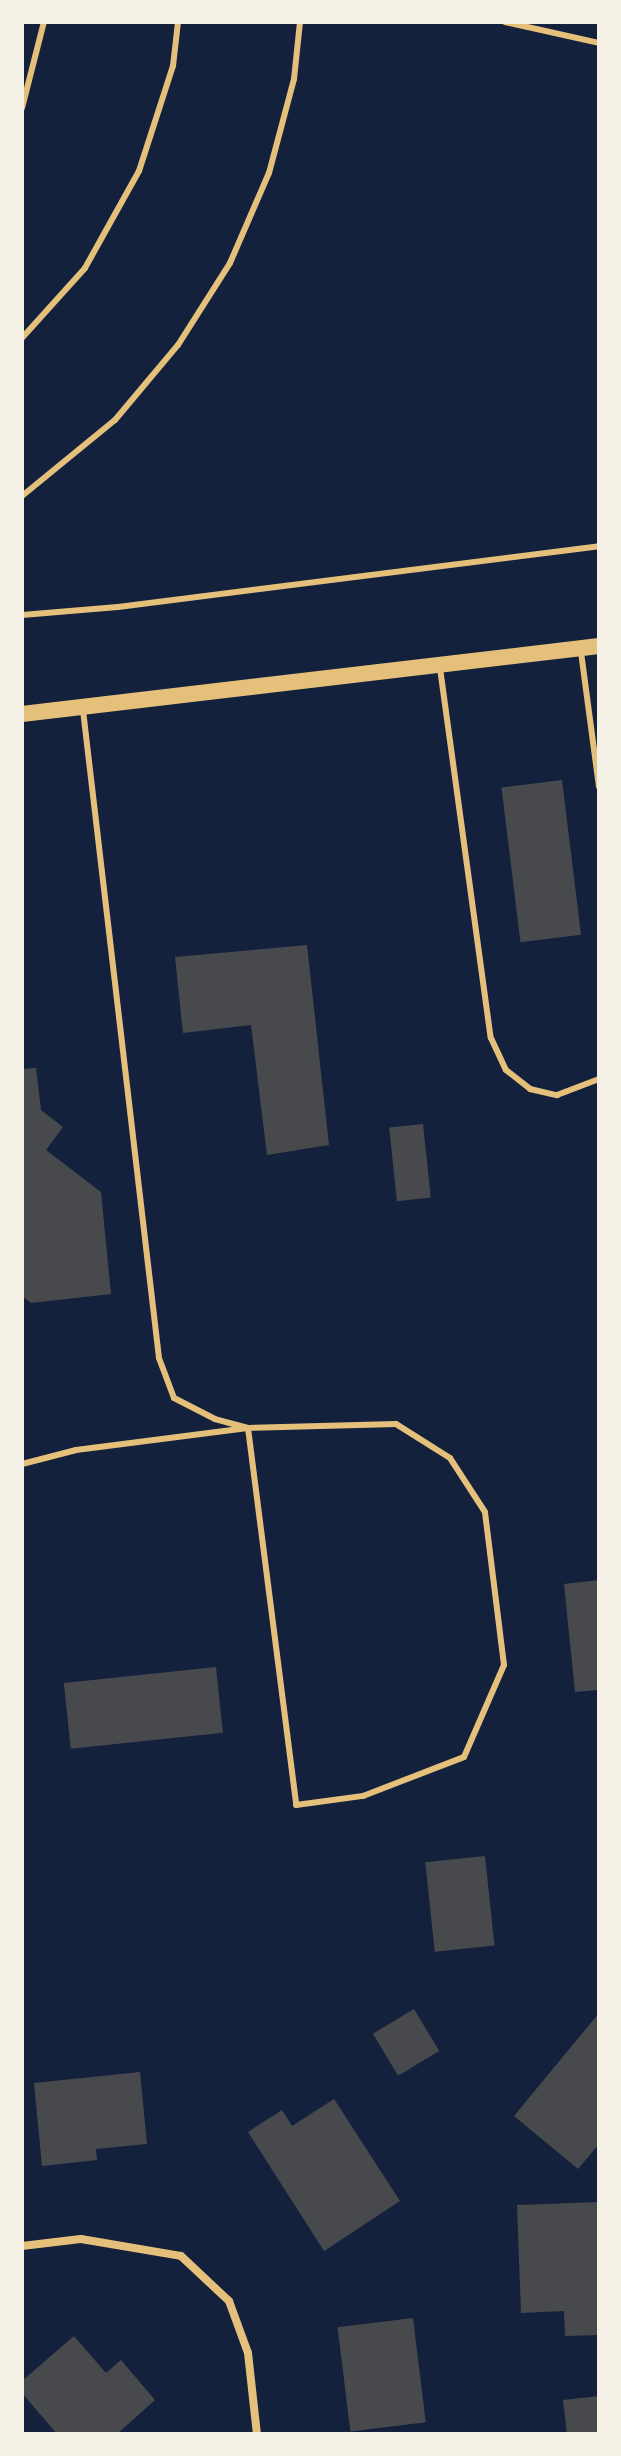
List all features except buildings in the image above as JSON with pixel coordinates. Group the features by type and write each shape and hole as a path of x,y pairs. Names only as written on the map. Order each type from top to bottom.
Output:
{"main road":[{"path":"22,714 599,646"}],"street":[{"path":"22,2246 81,2239 181,2256 229,2301 248,2353 257,2434"}],"lane":[{"path":"22,108 44,22"},
{"path":"22,338 85,268 139,171 173,66 178,22"},
{"path":"22,496 115,420 178,345 230,263 269,173 294,79 300,22"},
{"path":"505,22 599,43"},
{"path":"22,615 118,607 599,546"},
{"path":"580,648 599,787"},
{"path":"440,664 491,1038 506,1070 530,1089 557,1095 599,1079"},
{"path":"82,706 159,1358 174,1398 248,1428"},
{"path":"22,1464 76,1450 248,1428 396,1424 450,1458 485,1512 504,1665 464,1757 363,1796 296,1805 248,1428"}]}
